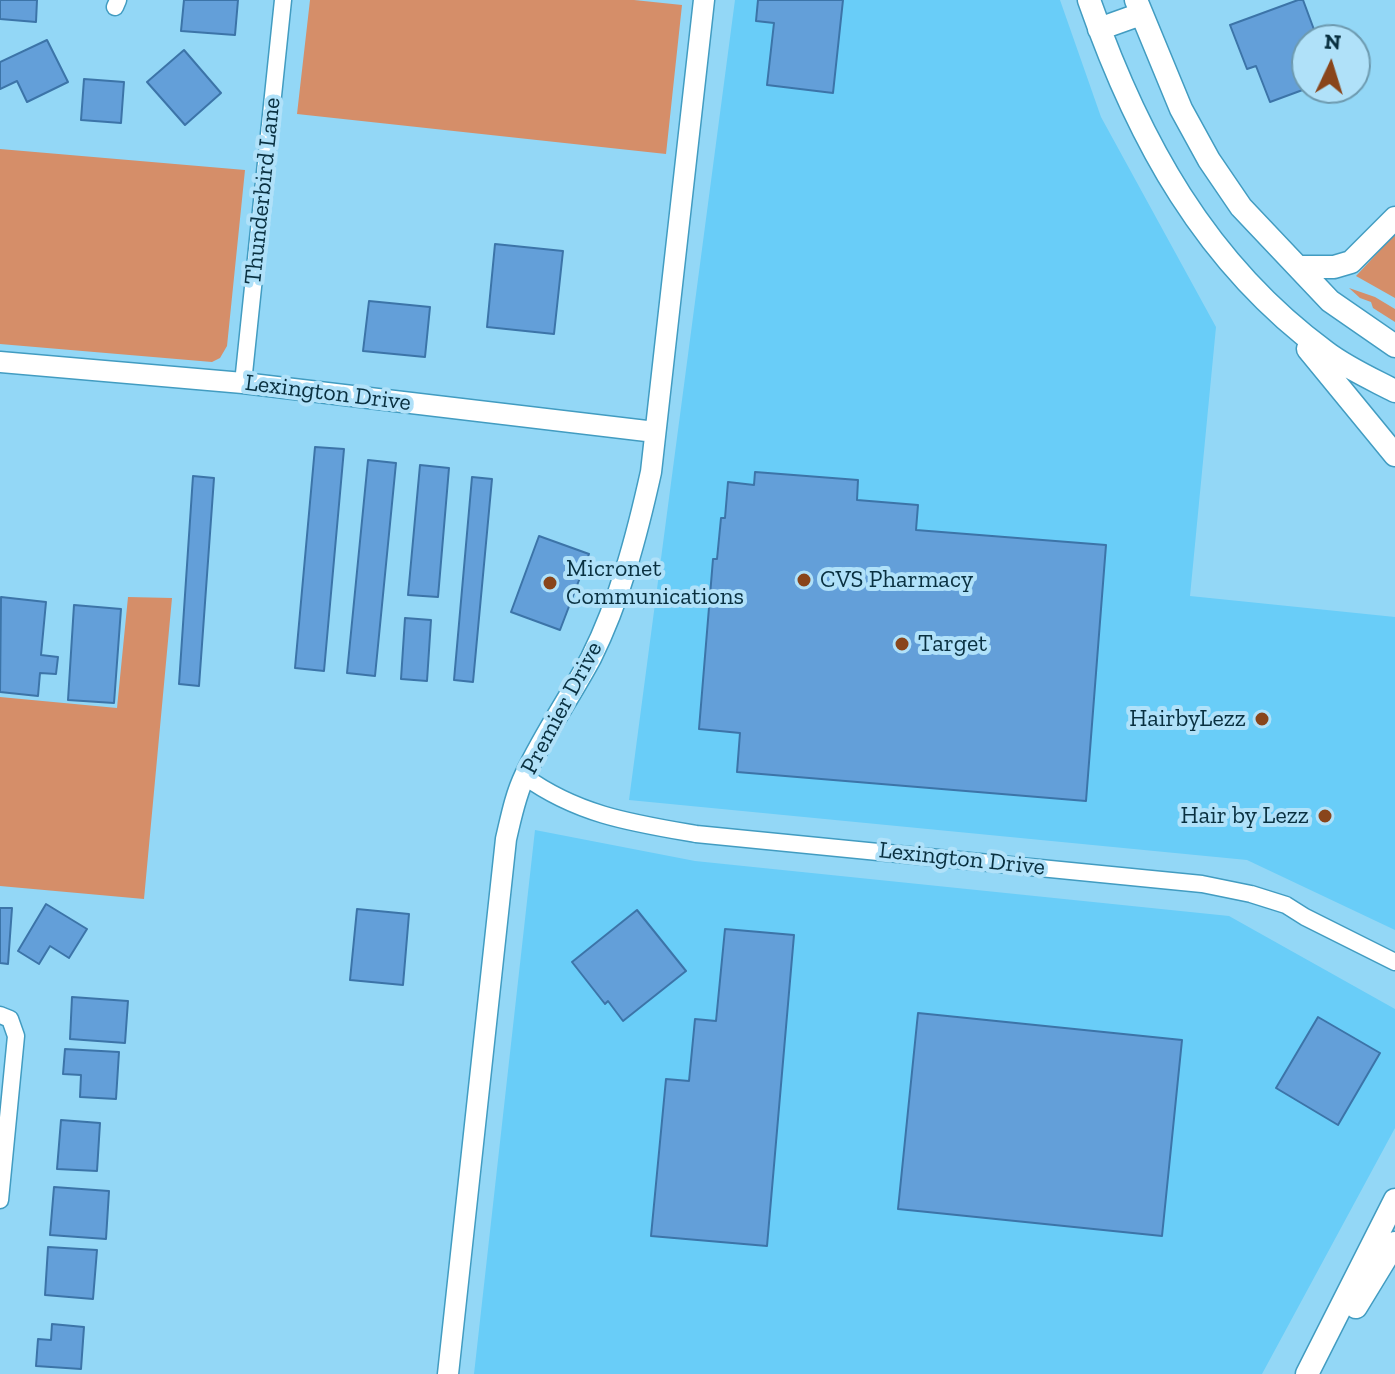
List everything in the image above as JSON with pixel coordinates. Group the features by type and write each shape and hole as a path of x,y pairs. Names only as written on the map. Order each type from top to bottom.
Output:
{"main road":[{"path":"1089,0 1138,121 1166,175 1201,229 1242,277 1285,320 1395,455"},
{"path":"1099,29 1139,7 1181,109 1209,160 1241,207 1330,301 1395,346"},
{"path":"1298,267 1334,267 1351,262 1395,218"},
{"path":"1285,320 1329,355 1395,391"},
{"path":"1307,1374 1395,1200"},
{"path":"1314,1374 1395,1243"}],"street":[{"name":"Thunderbird Lane","path":"243,383 283,0"},
{"name":"Premier Drive","path":"448,1374 500,882 511,815 524,776 591,657 611,614 642,514 651,472 704,0"},
{"name":"Lexington Drive","path":"0,362 243,383 655,432"},
{"name":"Lexington Drive","path":"524,776 551,795 579,807 630,823 696,834 1168,880 1251,894 1286,905 1395,962"},
{"path":"0,1200 16,1036 5,1017"}],"shaded area":[{"path":"310,0 634,0 682,5 666,154 297,114"},
{"path":"735,0 1060,0 1101,117 1216,327 1190,596 1395,617 1395,930 1247,860 629,800"},
{"path":"0,149 245,170 227,346 220,358 212,362 0,344"},
{"path":"1395,234 1395,298 1356,276"},
{"path":"1349,288 1375,297 1395,309 1395,322 1373,308 1371,302 1360,298"},
{"path":"128,597 172,598 144,899 0,886 0,697 117,708"},
{"path":"535,830 695,861 1229,916 1395,1009 1395,1128 1262,1374 474,1374"}],"building":[{"path":"0,0 37,0 36,22 0,19"},
{"path":"184,0 238,0 235,35 181,31"},
{"path":"758,0 843,0 833,93 767,85 774,23 756,21"},
{"path":"1303,0 1312,24 1291,24 1291,94 1270,102 1256,66 1247,69 1230,25"},
{"path":"47,40 68,82 27,102 17,81 0,89 0,62"},
{"path":"184,50 221,93 185,125 147,82"},
{"path":"84,79 124,82 121,123 81,120"},
{"path":"495,244 563,251 554,334 487,327"},
{"path":"369,301 430,307 425,357 363,351"},
{"path":"315,447 344,449 324,671 295,668"},
{"path":"368,460 396,463 375,676 347,673"},
{"path":"420,465 449,468 438,597 408,595"},
{"name":"Target","path":"755,472 858,480 857,500 918,505 916,530 1106,545 1086,801 737,772 740,733 699,729 713,559 717,559 721,518 725,518 728,482 754,485"},
{"path":"193,476 214,478 199,686 179,684"},
{"path":"472,477 492,479 473,682 454,680"},
{"name":"Micronet Communications","path":"539,536 589,554 560,630 511,612"},
{"path":"1,597 46,602 41,655 58,657 56,674 40,673 38,696 0,692"},
{"path":"74,605 121,609 114,703 68,700"},
{"path":"405,618 431,620 427,681 401,679"},
{"path":"46,904 87,929 69,958 50,946 39,964 18,951"},
{"path":"0,908 12,908 8,964 0,963"},
{"path":"357,909 409,914 403,985 350,980"},
{"path":"637,910 686,971 623,1021 608,1001 605,1004 572,962"},
{"path":"725,929 794,935 767,1246 651,1236 666,1079 689,1081 695,1019 716,1021"},
{"path":"72,997 128,1001 125,1043 70,1039"},
{"path":"918,1013 1182,1040 1162,1236 898,1209"},
{"path":"1318,1017 1380,1053 1338,1125 1276,1088"},
{"path":"65,1049 119,1052 116,1099 80,1097 81,1075 63,1074"},
{"path":"61,1120 100,1123 97,1171 57,1169"},
{"path":"54,1187 109,1191 106,1239 50,1235"},
{"path":"48,1247 97,1250 93,1299 45,1295"},
{"path":"52,1324 84,1327 81,1369 36,1366 38,1339 51,1340"}],"place":[{"name":"CVS Pharmacy","path":"804,580"},
{"name":"Micronet Communications","path":"550,583"},
{"name":"Target","path":"902,644"},
{"name":"HairbyLezz","path":"1262,719"},
{"name":"Hair by Lezz","path":"1325,816"}]}
